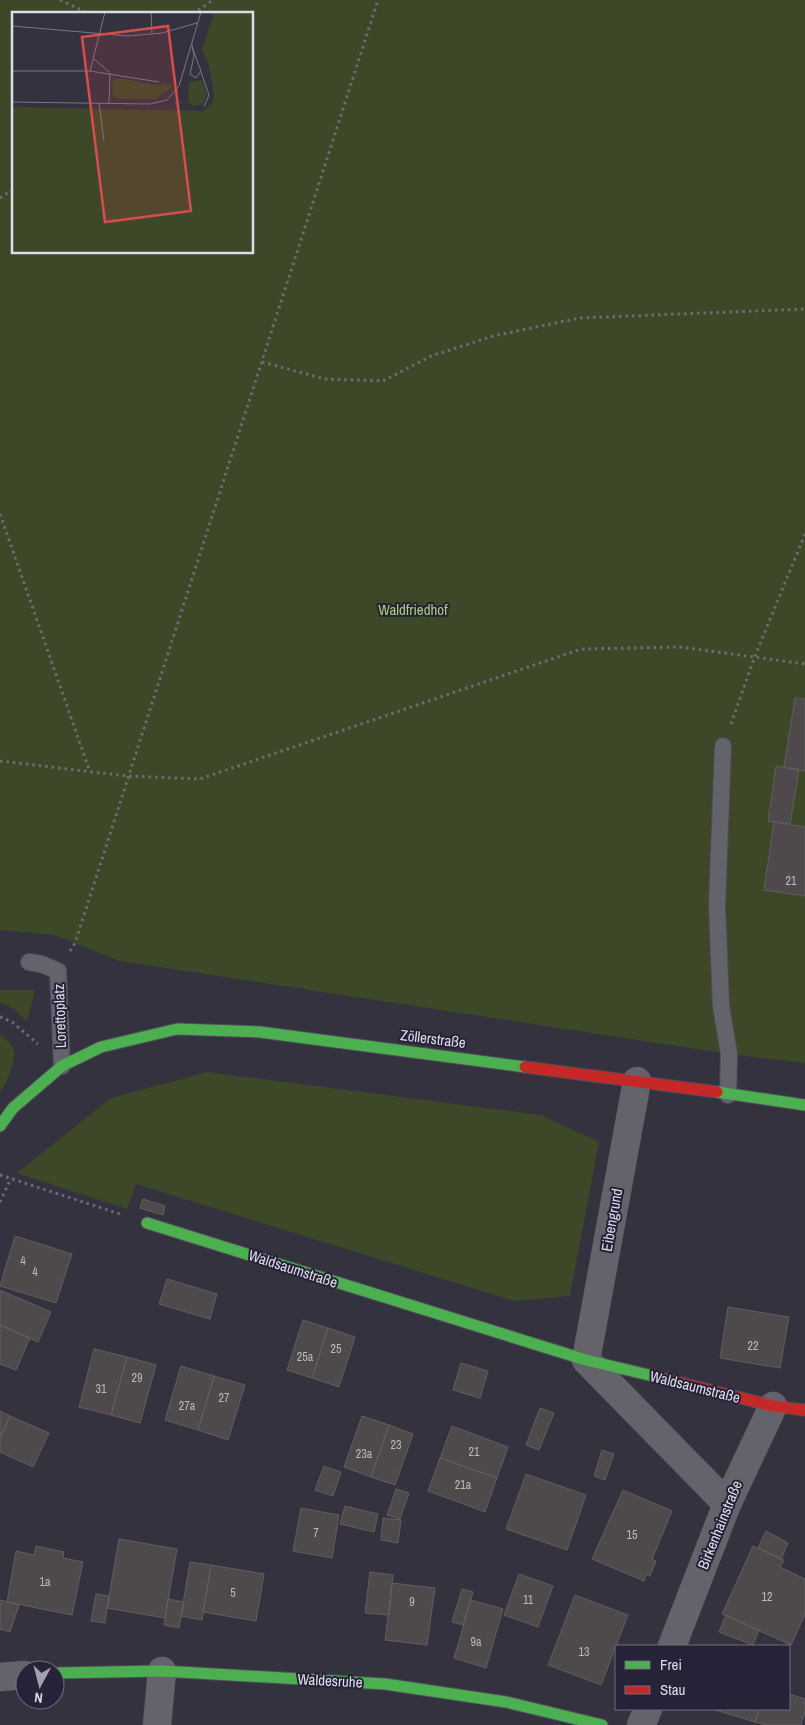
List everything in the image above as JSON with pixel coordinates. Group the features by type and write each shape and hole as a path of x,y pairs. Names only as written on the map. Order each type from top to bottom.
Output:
{"street":[{"name":"Zöllerstraße","path":"62,1066 101,1047 177,1028 260,1032 637,1080 805,1105"},
{"name":"Lorettoplatz","path":"0,1126 13,1108 62,1066"},
{"name":"Eibengrund","path":"586,1360 637,1080"},
{"name":"Waldsaumstraße","path":"147,1223 586,1360 773,1406 805,1410"},
{"name":"Waldsaumstraße","path":"586,1360 727,1504"},
{"name":"Birkenhainstraße","path":"672,1645 727,1504 773,1406"},
{"name":"Waldesruhe","path":"65,1673 162,1671 385,1684 506,1702 602,1725"},
{"path":"158,1725 162,1671"},
{"path":"0,1677 15,1676"},
{"path":"641,1725 648,1710"}],"lane":[{"path":"723,746 717,905 721,1006 729,1054 728,1095"},
{"name":"Lorettoplatz","path":"29,962 41,964 58,971 62,1066"}],"path":[{"path":"60,0 86,12"},
{"path":"196,12 213,0"},
{"path":"58,971 75,943 378,0"},
{"path":"0,198 12,189"},
{"path":"262,362 324,379 383,381 431,356 493,336 579,318 805,309"},
{"path":"0,514 90,772"},
{"path":"723,746 755,656 805,534"},
{"path":"0,761 128,776 200,779 581,649 681,646 805,664"},
{"path":"0,1017 12,1022 62,1066"},
{"path":"0,1175 147,1223"},
{"path":"0,1202 11,1178"}],"green space":[{"name":"Waldfriedhof","path":"0,0 805,0 805,1063 729,1054 120,961 55,935 0,930"},
{"path":"0,990 35,990 27,1021 15,1010 0,1002"},
{"path":"0,1035 12,1046 14,1060 0,1092"},
{"path":"208,1072 541,1115 599,1142 570,1296 514,1301 136,1184 127,1209 17,1173 111,1098"}],"building":[{"path":"795,698 805,699 805,771 784,767"},
{"path":"776,766 799,770 790,824 768,821"},
{"path":"774,822 805,827 805,896 764,890"},
{"path":"143,1199 165,1206 163,1215 140,1208"},
{"path":"15,1236 72,1254 56,1303 0,1286"},
{"path":"167,1279 217,1294 210,1319 159,1304"},
{"path":"0,1290 51,1312 38,1342 0,1325"},
{"path":"728,1307 789,1317 780,1368 720,1358"},
{"path":"303,1320 328,1328 312,1378 287,1370"},
{"path":"0,1325 30,1338 16,1370 0,1364"},
{"path":"328,1328 355,1337 339,1387 312,1378"},
{"path":"94,1349 127,1357 111,1415 79,1407"},
{"path":"127,1357 156,1365 140,1423 111,1415"},
{"path":"461,1363 488,1371 480,1398 453,1390"},
{"path":"181,1366 214,1376 198,1430 165,1420"},
{"path":"214,1376 245,1385 228,1440 198,1430"},
{"path":"540,1408 554,1413 539,1450 526,1445"},
{"path":"0,1411 10,1416 0,1438"},
{"path":"10,1416 49,1433 33,1467 0,1452 0,1438"},
{"path":"362,1416 389,1425 371,1477 344,1467"},
{"path":"389,1425 413,1434 395,1485 371,1477"},
{"path":"452,1426 508,1447 497,1478 440,1458"},
{"path":"602,1450 614,1454 605,1480 594,1476"},
{"path":"440,1458 497,1478 485,1512 428,1491"},
{"path":"324,1466 341,1472 333,1496 315,1490"},
{"path":"526,1474 586,1495 567,1550 506,1529"},
{"path":"396,1489 409,1493 400,1519 387,1515"},
{"path":"623,1490 672,1511 652,1559 656,1561 650,1576 646,1575 644,1581 592,1559"},
{"path":"345,1506 378,1514 374,1532 340,1524"},
{"path":"301,1508 339,1515 332,1558 293,1551"},
{"path":"383,1518 401,1520 398,1543 381,1540"},
{"path":"766,1531 788,1543 781,1559 758,1548"},
{"path":"119,1539 177,1549 165,1618 107,1608"},
{"path":"36,1546 64,1552 63,1558 83,1562 72,1615 7,1602 16,1551 34,1555"},
{"path":"753,1546 784,1560 780,1567 805,1579 805,1614 791,1645 722,1614"},
{"path":"190,1562 211,1565 202,1620 181,1616"},
{"path":"211,1565 264,1574 256,1621 203,1612"},
{"path":"370,1572 393,1575 389,1615 365,1613"},
{"path":"519,1574 553,1586 538,1627 504,1615"},
{"path":"392,1583 435,1588 427,1645 385,1640"},
{"path":"462,1589 473,1592 463,1625 452,1622"},
{"path":"96,1594 109,1596 105,1623 91,1621"},
{"path":"575,1595 628,1615 601,1685 548,1665"},
{"path":"168,1599 184,1602 179,1628 164,1625"},
{"path":"0,1600 19,1605 10,1632 0,1629"},
{"path":"471,1600 503,1609 486,1668 454,1658"},
{"path":"726,1615 759,1630 753,1645 719,1632"},
{"path":"790,1694 805,1699 805,1712 801,1725 767,1725 755,1722 759,1710 790,1710"},
{"path":"715,1710 759,1710 755,1722"}],"traffic: fast":[{"path":"0,1126 13,1108 62,1066 101,1047 177,1029 260,1032 525,1067"},
{"path":"717,1092 805,1105"},
{"path":"147,1223 586,1360 657,1377"},
{"path":"65,1673 162,1671 385,1684 506,1702 602,1725"}],"traffic: jam":[{"path":"525,1067 717,1092"},
{"path":"657,1377 773,1406 805,1410"}]}
